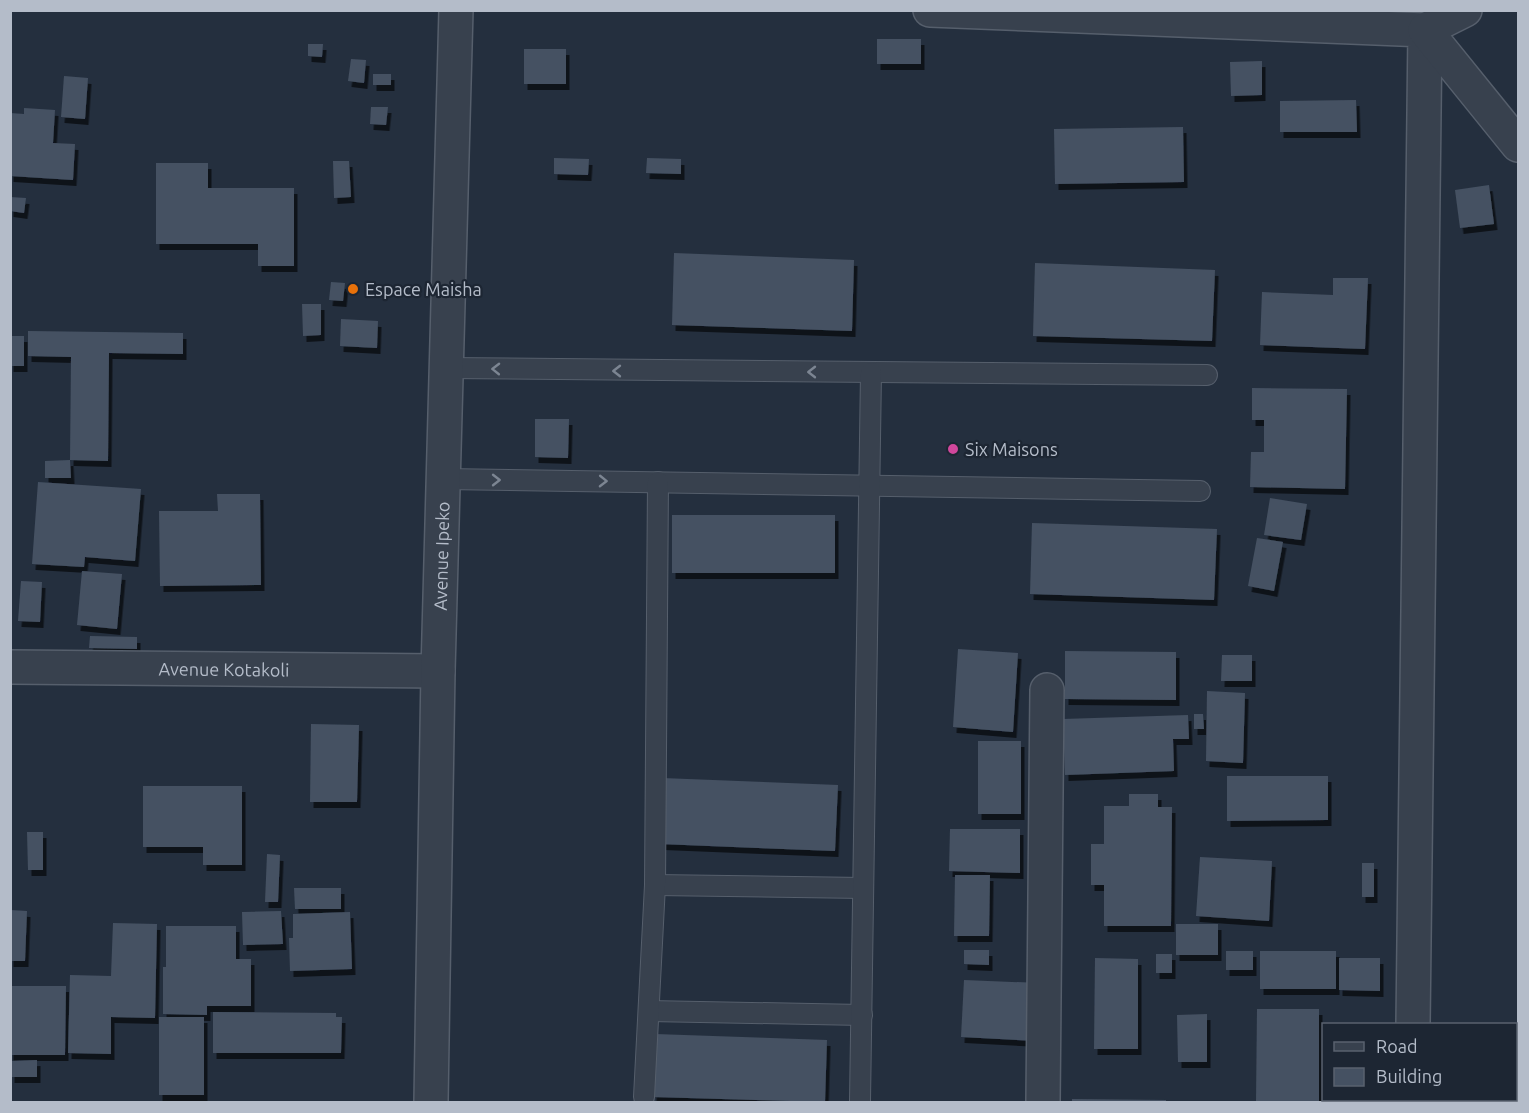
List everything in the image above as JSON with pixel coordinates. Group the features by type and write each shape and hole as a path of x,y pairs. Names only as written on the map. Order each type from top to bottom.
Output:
{"street":[{"name":"Avenue Ipeko","path":"431,1102 438,671 456,10"},
{"path":"930,10 1425,30 1465,10"},
{"path":"1425,30 1518,145"},
{"path":"1413,1023 1425,30"},
{"name":"Avenue Kotakoli","path":"10,667 438,671"},
{"path":"1043,1102 1047,690"}],"lane":[{"path":"446,368 1207,375"},
{"path":"861,1101 871,373"},
{"path":"445,479 1200,491"},
{"path":"644,1097 655,885 658,482"},
{"path":"655,885 863,888"},
{"path":"649,1011 862,1015"}],"building":[{"path":"877,39 921,39 921,64 877,64"},
{"path":"308,44 323,44 322,57 308,56"},
{"path":"524,49 566,49 566,84 524,84"},
{"path":"351,59 366,60 364,83 348,81"},
{"path":"1262,61 1262,95 1231,96 1230,62"},
{"path":"373,74 391,74 391,85 373,85"},
{"path":"64,76 88,78 85,119 61,117"},
{"path":"1356,100 1357,132 1280,132 1280,101"},
{"path":"371,107 388,107 386,125 370,124"},
{"path":"24,108 55,110 53,143 75,144 73,180 10,176 10,113 24,114"},
{"path":"1183,127 1184,182 1055,184 1054,129"},
{"path":"554,158 589,159 588,175 554,174"},
{"path":"647,158 681,159 681,174 646,173"},
{"path":"333,161 349,161 351,197 334,198"},
{"path":"156,163 208,163 208,188 294,188 294,266 258,266 258,244 156,244"},
{"path":"1489,185 1494,224 1460,228 1455,190"},
{"path":"10,197 26,198 24,213 10,211"},
{"path":"674,253 854,260 852,331 672,325"},
{"path":"1035,263 1215,270 1212,341 1033,336"},
{"path":"1333,278 1368,278 1365,349 1260,345 1262,292 1333,295"},
{"path":"331,282 345,283 343,301 329,300"},
{"path":"302,304 321,304 321,335 303,336"},
{"path":"341,319 378,321 377,348 340,346"},
{"path":"28,331 183,333 183,354 109,353 108,461 70,460 71,357 28,356"},
{"path":"10,336 24,336 24,366 10,366"},
{"path":"1252,388 1347,389 1345,489 1250,487 1251,452 1264,452 1264,420 1252,420"},
{"path":"535,419 569,419 568,458 535,457"},
{"path":"70,460 71,478 45,478 45,461"},
{"path":"38,482 141,489 135,561 85,557 84,567 32,564"},
{"path":"217,494 260,494 261,585 160,586 159,511 218,511"},
{"path":"1270,498 1307,504 1301,540 1264,535"},
{"path":"672,515 835,515 835,573 672,573"},
{"path":"1032,523 1217,529 1214,600 1030,594"},
{"path":"1257,538 1283,542 1274,591 1248,586"},
{"path":"82,571 122,574 117,629 77,625"},
{"path":"21,581 42,582 40,622 18,621"},
{"path":"90,636 137,637 137,649 89,648"},
{"path":"958,649 1018,653 1013,732 953,727"},
{"path":"1065,651 1176,652 1176,700 1065,699"},
{"path":"1222,655 1252,655 1252,681 1221,681"},
{"path":"1207,691 1245,693 1243,763 1206,761"},
{"path":"1194,714 1203,714 1204,729 1194,729"},
{"path":"1188,715 1189,739 1173,739 1174,771 1065,775 1063,719"},
{"path":"311,724 359,725 357,802 310,802"},
{"path":"978,741 1021,741 1021,814 978,814"},
{"path":"1227,776 1328,776 1328,820 1227,821"},
{"path":"662,778 838,785 835,851 660,844"},
{"path":"143,786 242,786 242,865 203,865 203,847 143,847"},
{"path":"1129,794 1158,794 1158,807 1172,807 1171,926 1104,926 1104,885 1091,885 1091,844 1104,844 1104,806 1129,806"},
{"path":"950,829 1020,829 1020,873 949,871"},
{"path":"27,832 43,832 43,870 28,870"},
{"path":"267,854 280,855 278,902 265,902"},
{"path":"1200,857 1272,861 1269,921 1196,916"},
{"path":"1362,863 1374,863 1374,897 1362,897"},
{"path":"955,875 990,875 989,936 954,936"},
{"path":"294,888 341,888 341,909 295,909"},
{"path":"10,910 27,911 25,961 10,961"},
{"path":"281,911 283,944 243,945 242,912"},
{"path":"350,912 352,969 290,971 289,938 293,938 293,914"},
{"path":"113,923 157,924 155,1018 111,1017 111,1054 68,1053 70,975 111,976"},
{"path":"1176,924 1218,924 1218,955 1176,955"},
{"path":"166,926 236,926 236,959 251,959 251,1006 207,1006 207,1015 163,1014"},
{"path":"964,950 989,950 989,965 964,964"},
{"path":"1226,951 1253,951 1253,970 1226,970"},
{"path":"1260,951 1336,951 1336,989 1260,989"},
{"path":"1156,954 1172,954 1172,973 1156,973"},
{"path":"1095,958 1138,959 1138,1049 1094,1049"},
{"path":"1339,958 1380,958 1380,991 1339,990"},
{"path":"964,980 1040,983 1037,1041 961,1037"},
{"path":"10,986 66,986 65,1055 10,1055"},
{"path":"1257,1009 1319,1009 1319,1102 1256,1102"},
{"path":"213,1012 336,1013 336,1017 342,1017 341,1053 213,1053"},
{"path":"1207,1014 1207,1062 1178,1062 1177,1015"},
{"path":"159,1017 204,1017 204,1095 159,1095"},
{"path":"655,1034 827,1040 825,1102 653,1097"},
{"path":"37,1060 37,1077 11,1077 11,1061"},
{"path":"1072,1099 1166,1100 1166,1102 1072,1102"}],"place":[{"name":"Espace Maisha","path":"353,289"},
{"name":"Six Maisons","path":"953,449"}]}
